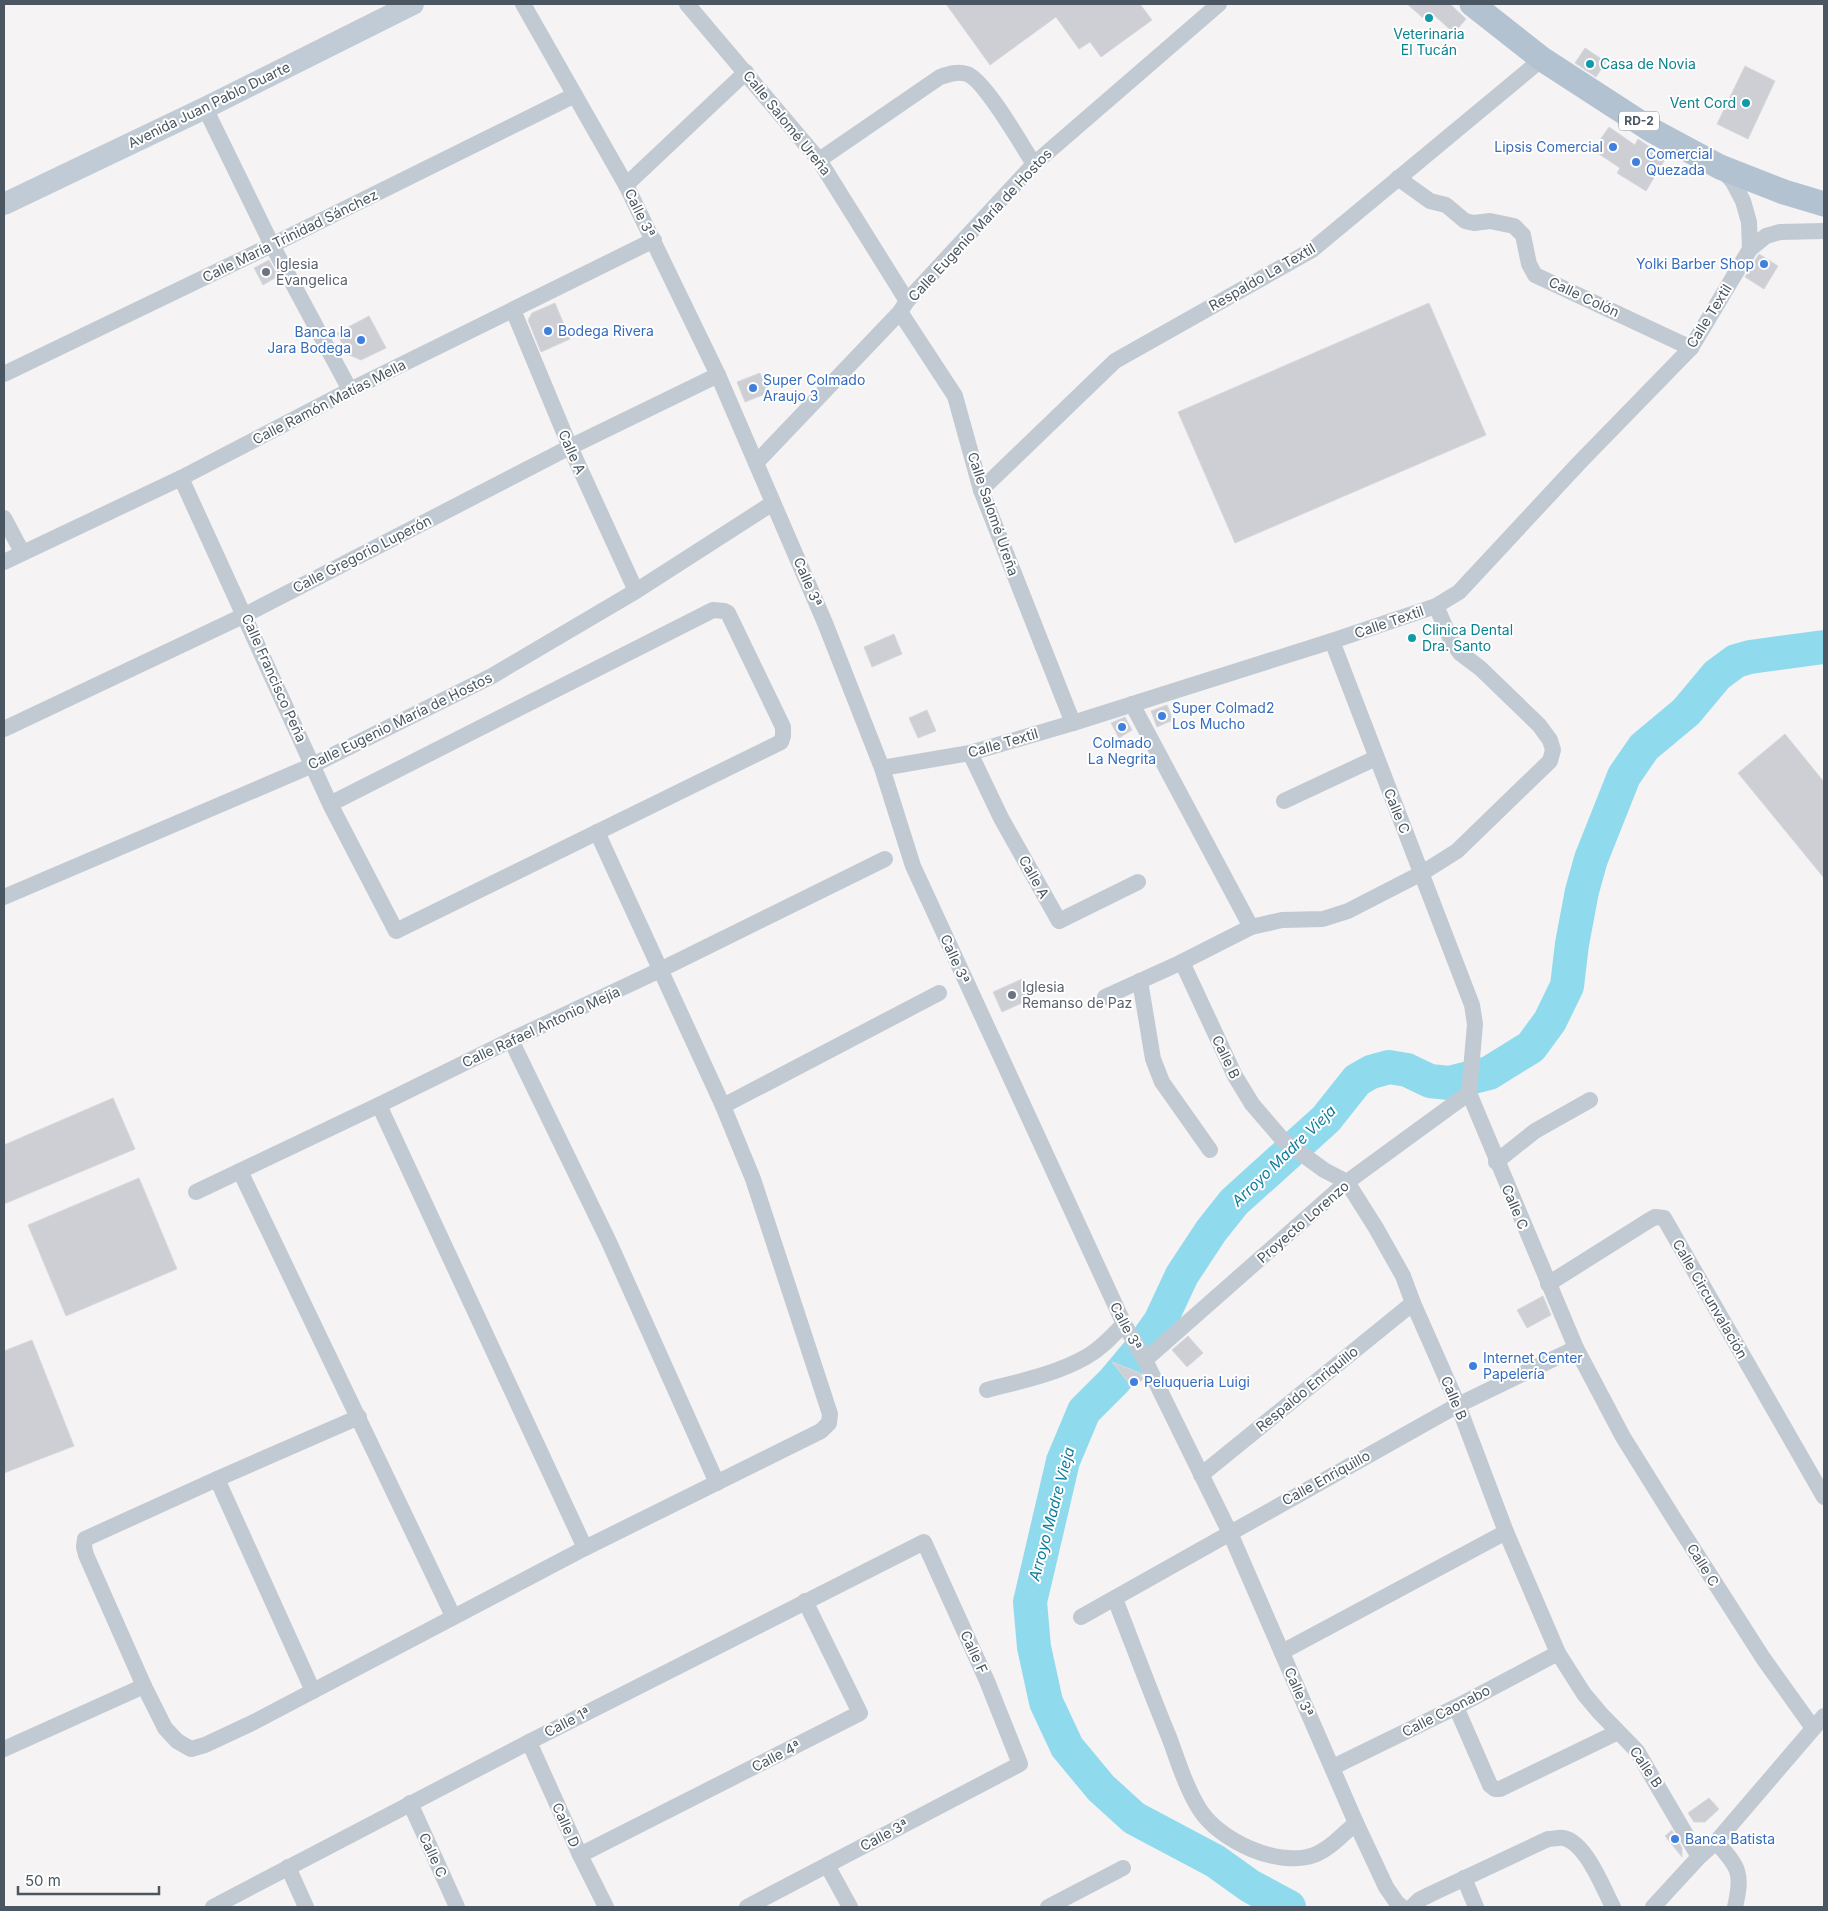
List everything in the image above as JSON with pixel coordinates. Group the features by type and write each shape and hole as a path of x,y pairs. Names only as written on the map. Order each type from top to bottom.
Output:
{"main road":[{"name":"Avenida Juan Pablo Duarte","path":"4,204 205,108 413,4"},
{"name":"RD-2","path":"1472,4 1542,59 1653,131 1720,167 1784,192 1824,204"}],"street":[{"name":"Calle 3ª","path":"524,4 626,185 718,375 825,623 882,768 913,866 1126,1328 1145,1360 1230,1533 1356,1823 1386,1887 1402,1907"},
{"name":"Calle Salomé Ureña","path":"687,4 820,160 955,396 981,490 1073,723"},
{"name":"Calle Eugenio María de Hostos","path":"756,463 904,307 1034,164 1219,4"},
{"name":"Respaldo La Textil","path":"981,490 1115,361 1312,250 1542,59"},
{"path":"626,185 746,72"},
{"path":"820,160 940,77 955,73 968,74 983,87 1034,164"},
{"name":"Calle María Trinidad Sánchez","path":"4,374 272,245 575,95"},
{"path":"205,108 272,245 350,390"},
{"path":"1720,167 1733,182 1743,201 1749,222 1750,249"},
{"name":"Calle Colón","path":"1398,178 1430,201 1446,205 1465,221 1474,223 1490,221 1514,226 1523,235 1529,264 1535,274 1691,348"},
{"name":"Calle Textil","path":"882,768 970,753 1073,723 1332,642 1436,606 1459,592 1579,463 1691,348 1750,249 1766,236 1780,232 1824,231"},
{"name":"Calle Ramón Matías Mella","path":"4,562 181,478 350,390 654,240"},
{"name":"Calle A","path":"513,310 570,447 636,592"},
{"name":"Calle Gregorio Luperón","path":"4,729 245,615 570,447 718,375"},
{"name":"Calle Francisco Peña","path":"181,478 330,804 396,931 598,832"},
{"name":"Calle Eugenio María de Hostos","path":"4,897 313,765 492,676 636,592 773,503"},
{"path":"4,518 22,552"},
{"path":"1104,997 1182,962 1251,927 1282,920 1323,919 1348,911 1422,873 1457,851 1550,761 1553,750 1550,740 1538,725 1480,668 1460,653 1451,640 1436,606"},
{"path":"330,804 713,610 728,613 784,727 781,742 598,832 724,1106 753,1179 830,1414 829,1423 822,1432 585,1548 213,1741 190,1749 177,1742 165,1728 144,1686 86,1555 85,1539 217,1478 359,1417"},
{"name":"Calle C","path":"1332,642 1472,1005 1475,1024 1473,1060 1468,1093 1576,1348 1623,1437 1763,1658 1813,1728"},
{"path":"1132,704 1251,927"},
{"name":"Calle A","path":"970,753 1001,818 1059,921 1138,882"},
{"path":"1284,801 1376,758"},
{"name":"Calle Rafael Antonio Mejía","path":"196,1192 660,970 885,859"},
{"name":"Calle B","path":"1182,962 1234,1076 1252,1104 1283,1140 1302,1156 1347,1182 1376,1228 1403,1276 1458,1405 1506,1532 1558,1653 1584,1694 1637,1751 1699,1857"},
{"path":"1140,981 1153,1059 1162,1082 1210,1150"},
{"path":"724,1106 939,993"},
{"path":"511,1040 609,1242 717,1483"},
{"name":"Proyecto Lorenzo","path":"1145,1360 1347,1182 1468,1093"},
{"path":"1496,1162 1535,1131 1590,1100"},
{"path":"379,1105 585,1548"},
{"path":"240,1171 453,1616"},
{"name":"Calle Circunvalación","path":"1548,1284 1655,1217 1664,1218 1824,1497"},
{"name":"Respaldo Enriquillo","path":"1201,1475 1413,1303"},
{"path":"987,1390 1065,1367 1087,1356 1126,1328"},
{"name":"Calle Enriquillo","path":"1081,1617 1458,1405 1576,1348"},
{"path":"217,1478 312,1691"},
{"path":"1282,1652 1506,1532"},
{"name":"Calle 1ª","path":"213,1907 410,1803 924,1542"},
{"name":"Calle F","path":"924,1542 987,1681 1020,1764"},
{"path":"1115,1599 1185,1779 1201,1810 1214,1826 1231,1839 1256,1850 1274,1856 1299,1858 1314,1855 1328,1847 1356,1823"},
{"name":"Calle 4ª","path":"580,1855 860,1713 805,1601"},
{"name":"Calle Caonabo","path":"1333,1767 1456,1707 1558,1653"},
{"path":"4,1749 144,1686"},
{"path":"1456,1707 1490,1785 1495,1790 1618,1732"},
{"path":"1653,1907 1699,1857 1716,1842 1824,1716"},
{"name":"Calle D","path":"529,1742 580,1855 606,1907"},
{"name":"Calle 3ª","path":"747,1907 1020,1764"},
{"name":"Calle C","path":"410,1803 457,1907"},
{"path":"1412,1907 1419,1900 1548,1839 1564,1838 1577,1846 1592,1864 1612,1907"},
{"path":"1716,1842 1737,1868 1740,1886 1735,1907"},
{"path":"827,1865 850,1907"},
{"path":"288,1867 306,1907"},
{"path":"1048,1907 1123,1868"},
{"path":"1464,1878 1476,1907"}],"building":[{"path":"946,4 1140,4 1152,20 1101,57 1090,42 1079,49 1056,17 990,65"},
{"path":"1407,4 1450,4 1466,19 1454,33 1435,16 1429,23"},
{"name":"Casa de Novia","path":"1585,48 1606,62 1596,77 1575,63"},
{"name":"Vent Cord","path":"1745,66 1775,81 1748,139 1717,124"},
{"path":"1609,127 1635,145 1638,139 1666,158 1646,191 1617,173 1620,168 1593,150"},
{"path":"1759,254 1778,266 1764,289 1745,277"},
{"name":"Iglesia Evangelica","path":"269,260 278,276 263,285 254,268"},
{"name":"Bodega Rivera","path":"555,303 570,339 541,352 528,320 532,313"},
{"path":"1429,303 1486,435 1235,543 1178,412"},
{"name":"Banca la Jara Bodega","path":"369,316 386,348 361,360 347,354 337,333"},
{"name":"Super Colmado Araujo 3","path":"760,373 768,393 745,402 737,382"},
{"path":"894,634 902,654 872,667 864,647"},
{"name":"Super Colmad2 Los Mucho","path":"1167,705 1173,720 1157,727 1151,711"},
{"path":"927,710 936,731 918,738 909,718"},
{"name":"Colmado La Negrita","path":"1125,717 1132,730 1119,738 1111,723"},
{"path":"1785,734 1824,782 1824,878 1738,773"},
{"name":"Iglesia Remanso de Paz","path":"1022,979 1031,999 1002,1012 993,992"},
{"path":"113,1098 135,1149 4,1204 4,1145"},
{"path":"139,1178 177,1269 66,1316 28,1225"},
{"path":"1543,1296 1551,1315 1527,1328 1517,1310"},
{"path":"1188,1336 1203,1353 1187,1367 1172,1350"},
{"path":"32,1340 74,1446 4,1473 4,1351"},
{"name":"Peluqueria Luigi","path":"1112,1362 1140,1373 1143,1379 1133,1388"},
{"path":"1709,1798 1719,1809 1705,1822 1694,1822 1688,1813"},
{"path":"1672,1830 1682,1848 1682,1857 1665,1836"}],"waterway":[{"name":"Arroyo Madre Vieja","path":"1289,1907 1250,1886 1215,1861 1134,1818 1101,1788 1067,1747 1046,1702 1034,1647 1030,1602 1063,1461 1084,1411 1114,1381 1140,1350 1160,1322 1182,1275 1211,1231 1234,1202 1326,1119 1357,1080 1371,1072 1389,1067 1407,1070 1430,1081 1449,1083 1489,1073 1531,1047 1550,1021 1567,986 1572,944 1582,891 1591,859 1624,776 1644,747 1686,712 1717,675 1736,661 1750,657 1824,647"}],"place":[{"name":"Veterinaria El Tucán","path":"1429,18"},
{"name":"Casa de Novia","path":"1590,64"},
{"name":"Vent Cord","path":"1746,103"},
{"name":"Lipsis Comercial","path":"1613,147"},
{"name":"Comercial Quezada","path":"1636,162"},
{"name":"Yolki Barber Shop","path":"1764,264"},
{"name":"Iglesia Evangelica","path":"266,272"},
{"name":"Bodega Rivera","path":"548,331"},
{"name":"Banca la Jara Bodega","path":"361,340"},
{"name":"Super Colmado Araujo 3","path":"753,388"},
{"name":"Clinica Dental Dra. Santo","path":"1412,638"},
{"name":"Super Colmad2 Los Mucho","path":"1162,716"},
{"name":"Colmado La Negrita","path":"1122,727"},
{"name":"Iglesia Remanso de Paz","path":"1012,995"},
{"name":"Internet Center Papelería","path":"1473,1366"},
{"name":"Peluqueria Luigi","path":"1134,1382"},
{"name":"Banca Batista","path":"1675,1839"}]}
